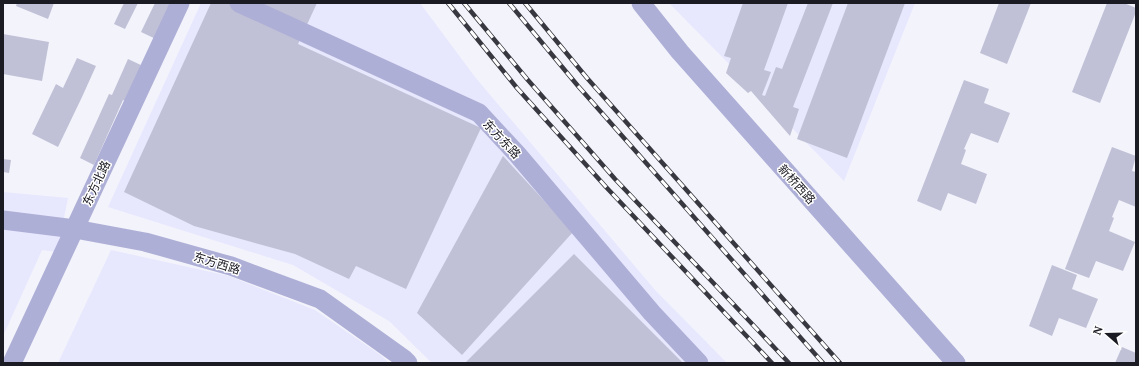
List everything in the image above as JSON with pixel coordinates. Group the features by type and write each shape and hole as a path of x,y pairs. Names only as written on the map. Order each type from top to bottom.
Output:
{"street":[{"name":"东方北路","path":"12,363 180,3"},
{"name":"东方东路","path":"239,3 479,114 517,154 652,314 699,363"},
{"name":"新桥西路","path":"641,3 680,52 956,363"},
{"name":"东方西路","path":"3,220 75,229 145,242 232,266 320,299 408,363"}],"shaded area":[{"path":"201,3 420,3 475,77 655,290 727,363 432,363 389,321 293,265 108,207"},
{"path":"669,3 915,3 844,181 670,4"},
{"path":"3,192 68,198 57,252 42,250 3,336"},
{"path":"111,250 229,276 315,310 382,356 389,363 58,363"}],"building":[{"path":"17,3 54,3 48,19 16,6"},
{"path":"124,3 138,3 125,29 114,24"},
{"path":"155,3 175,3 158,40 141,32"},
{"path":"211,3 317,3 298,44 481,128 406,289 356,266 349,279 295,254 194,226 124,192"},
{"path":"743,3 788,3 764,70 771,72 762,95 765,96 776,67 782,69 808,3 833,3 793,107 799,109 790,136 751,91 748,93 726,73 731,58 724,56"},
{"path":"848,3 905,3 847,158 797,139"},
{"path":"999,3 1031,3 1007,64 980,53"},
{"path":"1107,3 1124,3 1136,8 1136,12 1100,103 1072,92"},
{"path":"3,34 49,42 42,81 3,74"},
{"path":"77,58 96,66 58,147 32,134 56,84 63,88"},
{"path":"128,59 143,66 127,102 123,100 94,165 80,158 109,94 112,95"},
{"path":"964,80 989,89 984,103 1010,113 998,143 971,133 964,149 966,150 961,164 987,174 976,204 948,193 941,211 917,201"},
{"path":"1112,147 1136,156 1132,171 1136,172 1136,207 1119,200 1112,217 1114,218 1109,231 1135,242 1123,271 1096,261 1089,278 1065,269"},
{"path":"503,156 573,232 462,355 417,313"},
{"path":"3,159 11,160 9,173 3,172"},
{"path":"574,254 683,363 465,363"},
{"path":"1052,265 1077,275 1072,289 1098,299 1086,328 1059,318 1052,336 1029,326"},
{"path":"1122,347 1136,353 1136,363 1115,363"}],"railway":[{"path":"448,3 517,88 606,187 772,363"},
{"path":"464,3 527,79 615,179 789,363"},
{"path":"509,3 578,86 823,363"},
{"path":"525,3 587,78 840,363"}]}
